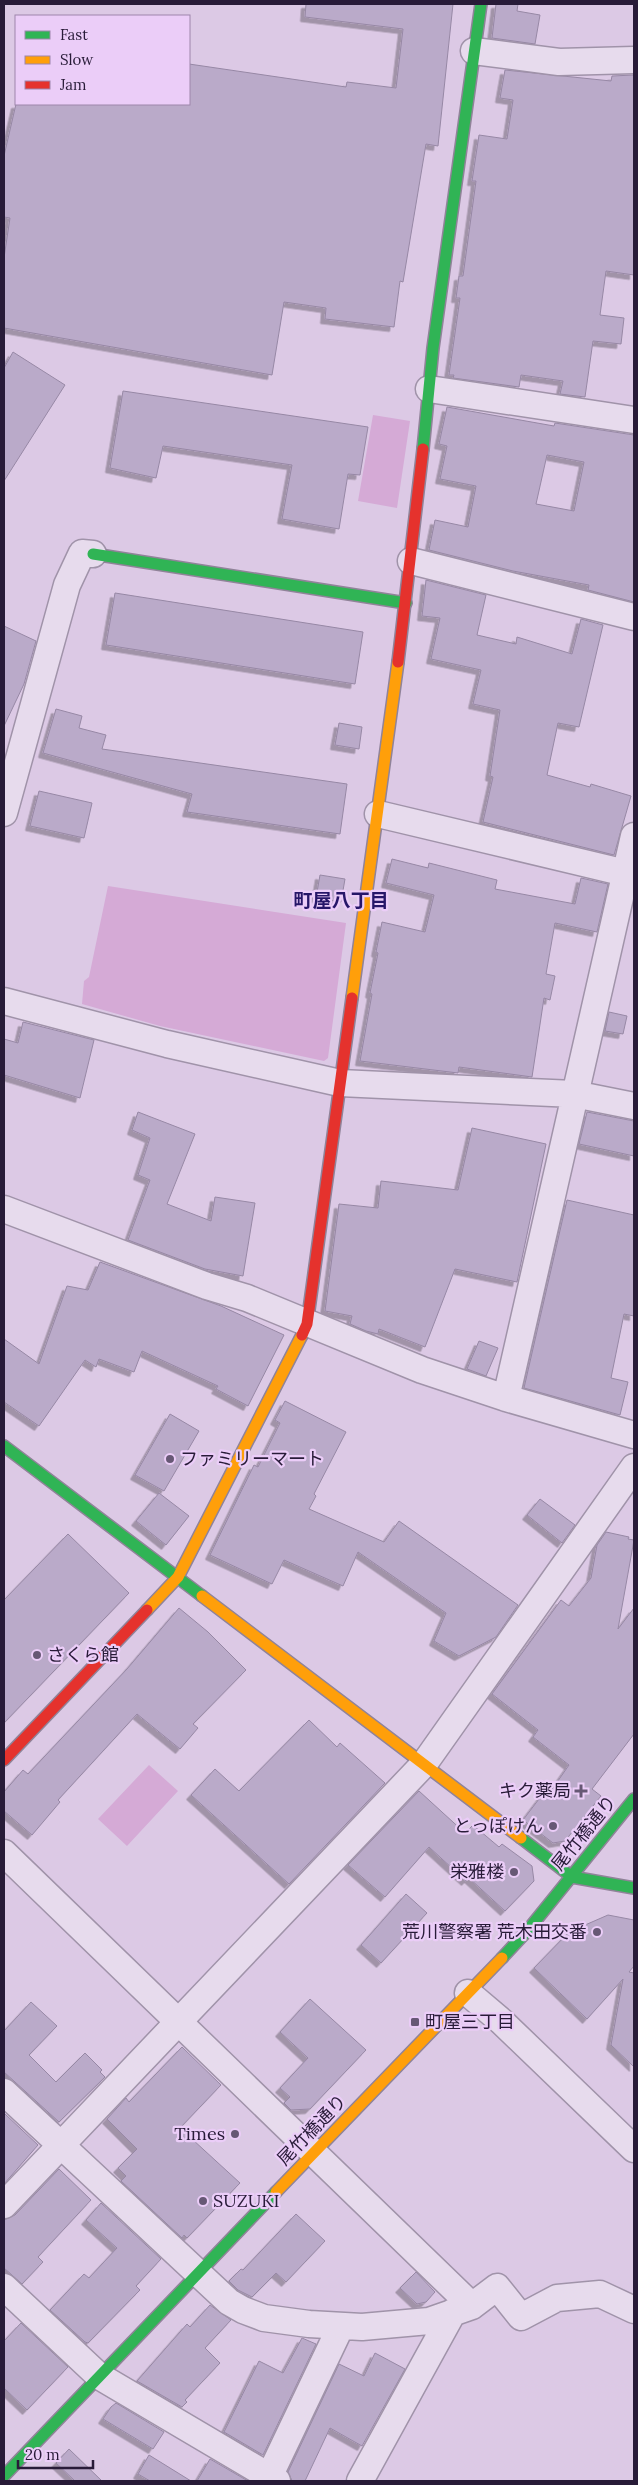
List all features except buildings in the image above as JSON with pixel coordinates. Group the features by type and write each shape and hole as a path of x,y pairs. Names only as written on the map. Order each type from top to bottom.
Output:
{"street":[{"path":"4,1760 178,1577 307,1324 406,603 429,389 481,4"},
{"path":"474,51 559,62 634,60"},
{"path":"429,389 634,420"},
{"path":"4,813 67,585 82,553 406,603"},
{"path":"411,561 634,617"},
{"path":"378,814 630,874"},
{"path":"506,1398 574,1094 630,874 634,836"},
{"path":"4,1001 167,1044 340,1083 574,1094 634,1106"},
{"path":"4,1209 207,1286 247,1298 422,1370 506,1398 634,1435"},
{"path":"4,1446 572,1877 634,1888"},
{"path":"4,2205 424,1764 634,1467"},
{"name":"尾竹橋通り","path":"4,2476 528,1930 634,1799"},
{"path":"4,1853 315,2152 463,2309"},
{"path":"468,1993 501,2021 634,2149"},
{"path":"4,2092 229,2302 264,2318 309,2324 362,2327 429,2321 463,2309 497,2287 521,2317 557,2298 600,2294 634,2310"},
{"path":"4,2287 99,2376 273,2479 341,2326"},
{"path":"360,2481 463,2309"}],"shaded area":[{"path":"373,415 410,421 397,508 358,501"},
{"path":"108,886 346,923 328,1058 324,1061 160,1026 82,1004 84,981 89,977"},
{"path":"149,1765 178,1791 127,1846 98,1819"}],"traffic: fast":[{"path":"423,449 433,348 481,4"},
{"path":"93,554 406,603"},
{"path":"4,1446 202,1596"},
{"path":"502,1958 528,1930 634,1799"},
{"path":"521,1838 572,1877 634,1888"},
{"path":"4,2476 276,2192"}],"traffic: slow":[{"path":"352,998 398,662"},
{"path":"147,1610 178,1577 302,1335"},
{"path":"202,1596 521,1838"},
{"path":"276,2192 502,1958"}],"traffic: jam":[{"path":"398,662 423,449"},
{"path":"302,1335 307,1324 352,998"},
{"path":"4,1760 147,1610"}],"place":[{"name":"ファミリーマート","path":"170,1459"},
{"name":"さくら館","path":"37,1655"},
{"name":"キク薬局","path":"581,1791"},
{"name":"とっぽけん","path":"553,1826"},
{"name":"栄雅楼","path":"514,1872"},
{"name":"荒川警察署 荒木田交番","path":"597,1932"},
{"name":"町屋三丁目","path":"415,2022"},
{"name":"Times","path":"235,2134"},
{"name":"SUZUKI","path":"203,2201"}],"district":[{"name":"町屋八丁目","path":"341,900"}]}
